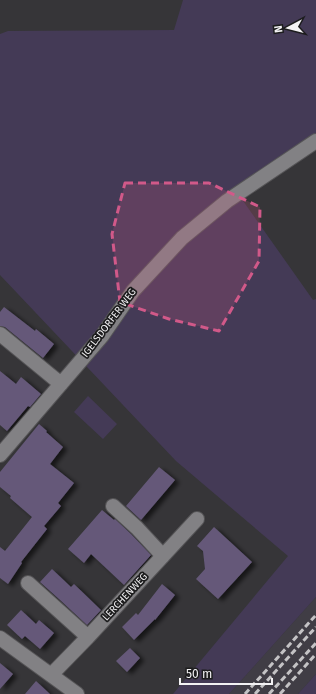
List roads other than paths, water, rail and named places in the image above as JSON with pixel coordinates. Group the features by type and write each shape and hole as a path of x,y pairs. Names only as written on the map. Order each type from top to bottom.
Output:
{"street":[{"name":"IGELSDORFER WEG","path":"0,455 102,336 133,292 182,238 227,201 316,141"},
{"path":"0,334 61,384"},
{"path":"113,506 137,528 163,556"},
{"name":"LERCHENWEG","path":"51,675 197,519"},
{"path":"28,583 88,637"},
{"path":"0,638 77,694"}],"railway":[{"path":"245,694 316,615"},
{"path":"255,694 316,627"},
{"path":"269,694 316,643"},
{"path":"280,694 316,654"}]}
